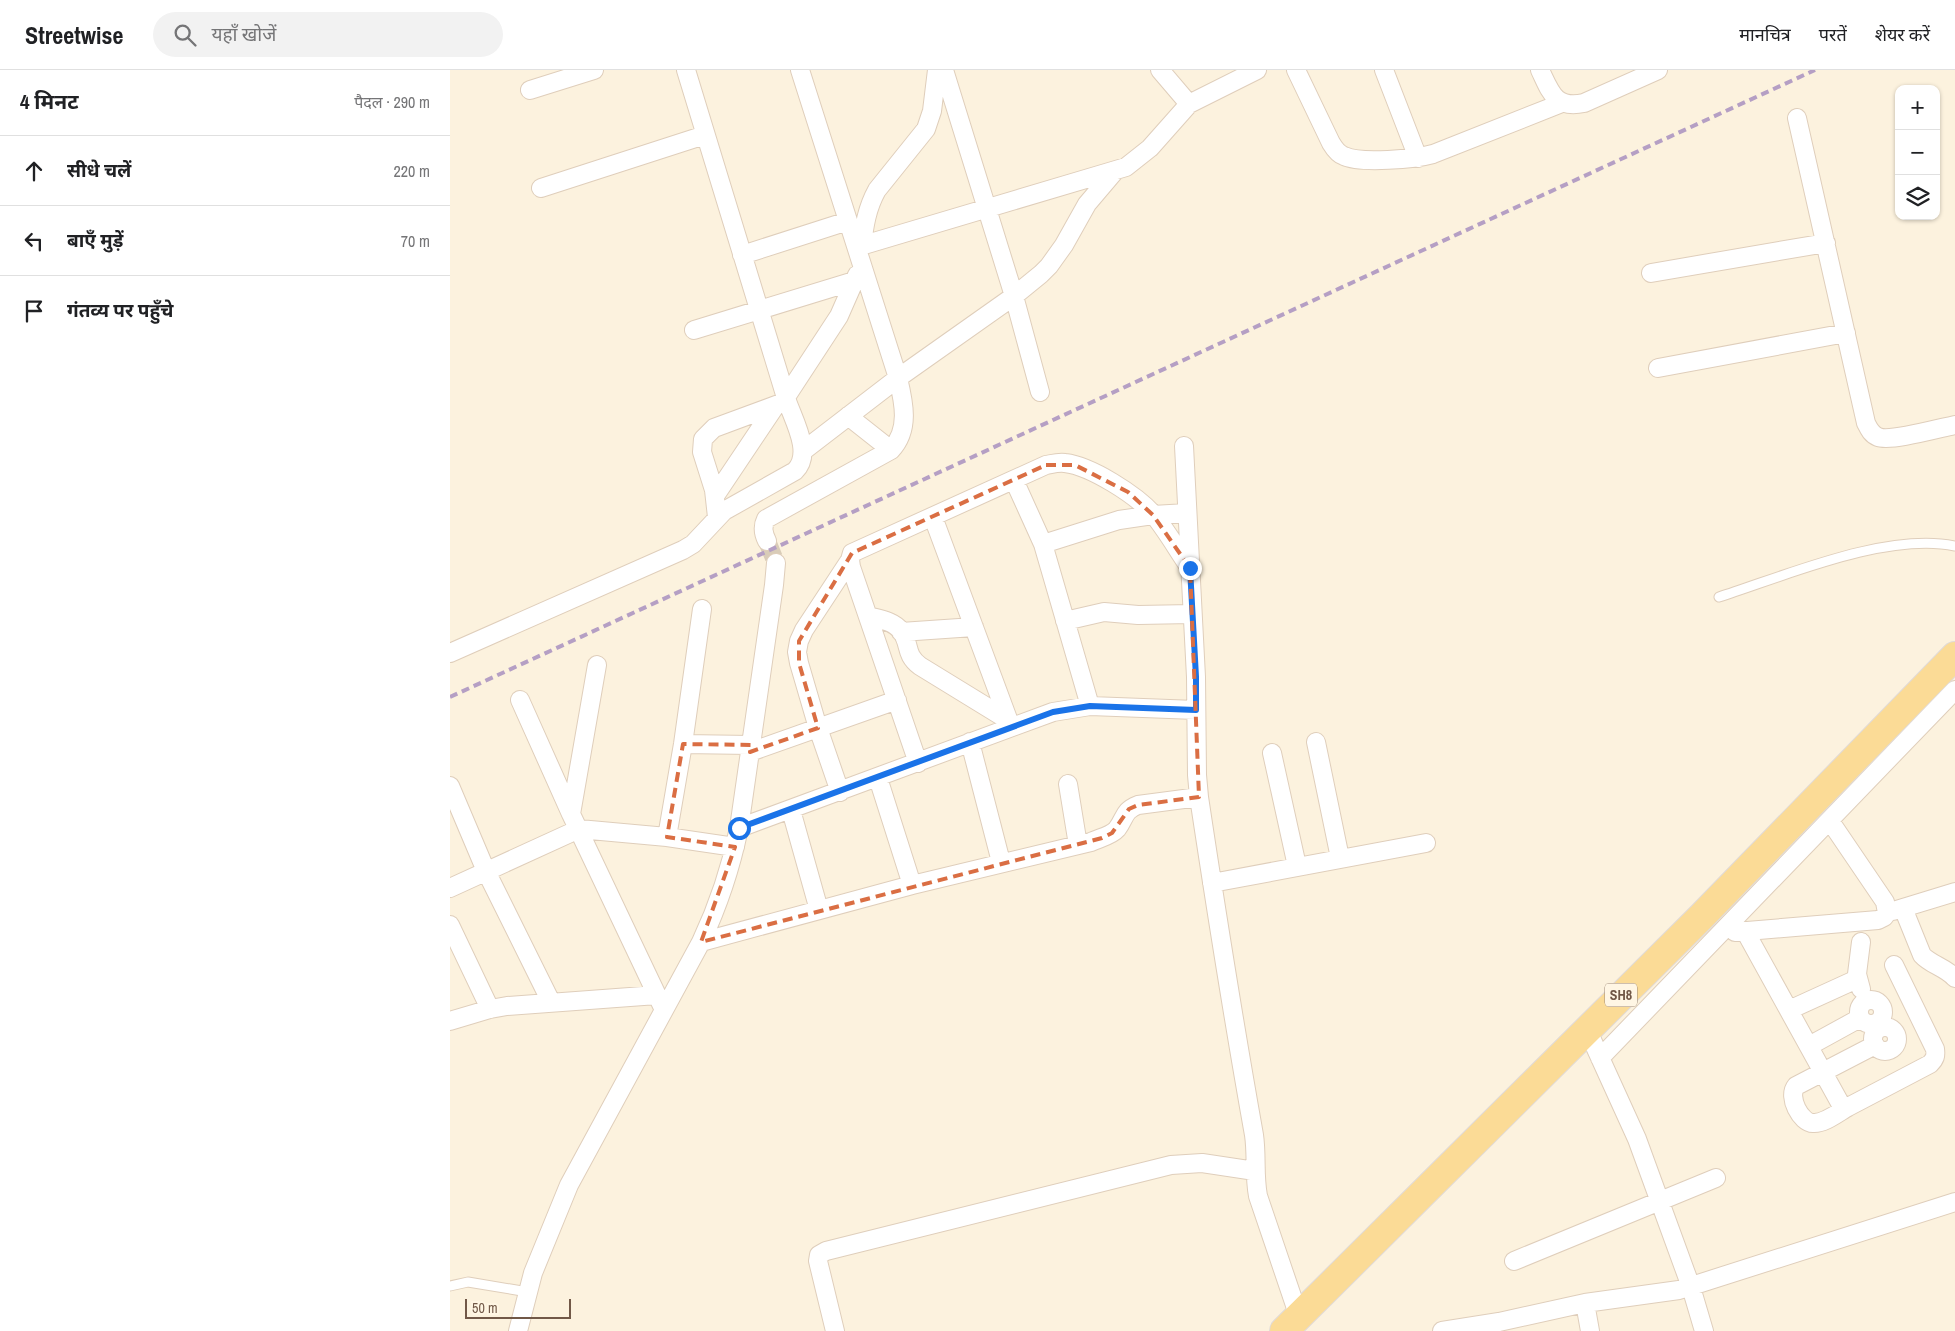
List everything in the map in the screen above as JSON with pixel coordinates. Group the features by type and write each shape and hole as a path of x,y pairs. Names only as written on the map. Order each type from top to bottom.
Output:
{"main road":[{"name":"SH8","path":"1292,1324 1715,902 1955,656"}],"street":[{"path":"530,90 594,70"},
{"path":"450,653 683,550 697,540 717,517 802,465 803,451 783,401 759,311 686,70"},
{"path":"767,541 763,525 766,519 891,450 898,443 904,417 903,400 898,378 860,252 848,222 800,70"},
{"path":"715,496 783,401 834,325 854,281 871,200 877,190 922,136 929,123 937,70"},
{"path":"944,70 1014,296 1040,392"},
{"path":"1160,70 1189,104"},
{"path":"860,252 987,208 1126,167 1150,148 1189,104 1257,70"},
{"path":"1296,70 1330,143 1344,156 1357,159 1418,158 1433,154 1562,103"},
{"path":"1384,70 1418,158"},
{"path":"1540,70 1556,99 1572,106 1584,103 1658,70"},
{"path":"1798,118 1866,423 1871,433 1880,438 1894,438 1955,426"},
{"path":"541,188 705,135"},
{"path":"803,451 898,378 1014,296 1049,266 1064,245 1087,204 1115,171"},
{"path":"742,255 848,222"},
{"path":"1651,273 1826,243"},
{"path":"694,330 854,281"},
{"path":"1658,368 1846,333"},
{"path":"717,517 715,496 702,452 703,439 714,428 783,401"},
{"path":"848,416 891,450"},
{"path":"1184,446 1196,677 1199,797 1256,1145 1258,1196 1292,1324"},
{"path":"840,792 818,728 797,652 798,642 804,630 850,560 852,553 933,518 1046,465 1063,463 1076,465 1128,492 1153,515 1190,568"},
{"path":"1014,480 1043,544 1090,706"},
{"path":"1043,544 1119,520 1153,515 1187,514"},
{"path":"933,518 1009,723"},
{"path":"850,560 918,763"},
{"path":"518,1331 542,1250 569,1185 661,1002 701,942 735,847 776,563"},
{"path":"667,837 683,744 702,608"},
{"path":"1065,621 1104,612 1138,615 1192,614"},
{"path":"868,616 887,622 901,632 909,655 915,662 1009,723"},
{"path":"901,632 974,627"},
{"path":"575,822 597,664"},
{"path":"1600,1058 1955,690"},
{"path":"520,700 575,822 661,1002"},
{"path":"683,744 750,748 818,728 897,700"},
{"path":"739,828 918,763 970,742 1009,723 1053,712 1090,706 1196,710"},
{"path":"970,742 1001,862"},
{"path":"1316,742 1340,858"},
{"path":"1272,753 1297,866"},
{"path":"878,778 912,885"},
{"path":"1068,784 1078,844"},
{"path":"450,786 486,872 551,1002"},
{"path":"701,942 912,885 1078,844 1112,833 1129,809 1138,805 1199,797"},
{"path":"791,810 819,910"},
{"path":"1830,821 1885,902 1895,910 1922,955 1926,960 1948,968 1955,978"},
{"path":"450,888 486,872 575,822 735,847"},
{"path":"1212,883 1426,843"},
{"path":"1722,933 1878,920 1895,910 1955,892"},
{"path":"450,926 490,1009"},
{"path":"1745,931 1840,1103 1848,1107"},
{"path":"1809,1046 1860,1018 1858,1010 1862,1003 1866,1001 1857,979 1861,942"},
{"path":"1894,965 1935,1049 1936,1055 1934,1060 1930,1064 1820,1122 1814,1124 1804,1120 1793,1100 1792,1090 1796,1086 1875,1045 1874,1034 1880,1028 1891,1029 1896,1034 1921,1021"},
{"path":"1789,1010 1857,979"},
{"path":"450,1021 490,1009 551,1002 661,1002"},
{"path":"1587,1029 1637,1139 1691,1287 1704,1331"},
{"path":"835,1331 818,1262 820,1255 826,1251 1171,1165 1202,1163 1256,1171"},
{"path":"1514,1261 1716,1178"},
{"path":"1442,1331 1500,1327 1585,1303 1664,1293 1691,1287 1955,1202"},
{"path":"1585,1303 1590,1331"}],"lane":[{"path":"1719,597 1863,552 1908,545 1955,546"},
{"path":"450,1286 468,1282 528,1292"}],"highlighted area":[{"path":"1046,465 1075,465 1128,492 1153,515 1190,568 1199,797 1138,805 1129,809 1112,833 1102,838 701,942 735,847 667,837 683,744 751,745 750,752 818,728 799,663 799,641 852,553"}],"tunnel":[{"path":"767,541 776,563"}],"railway":[{"path":"450,697 1815,70"}],"route":[{"path":"739,828 1053,712 1090,706 1196,710 1190,568"}]}
